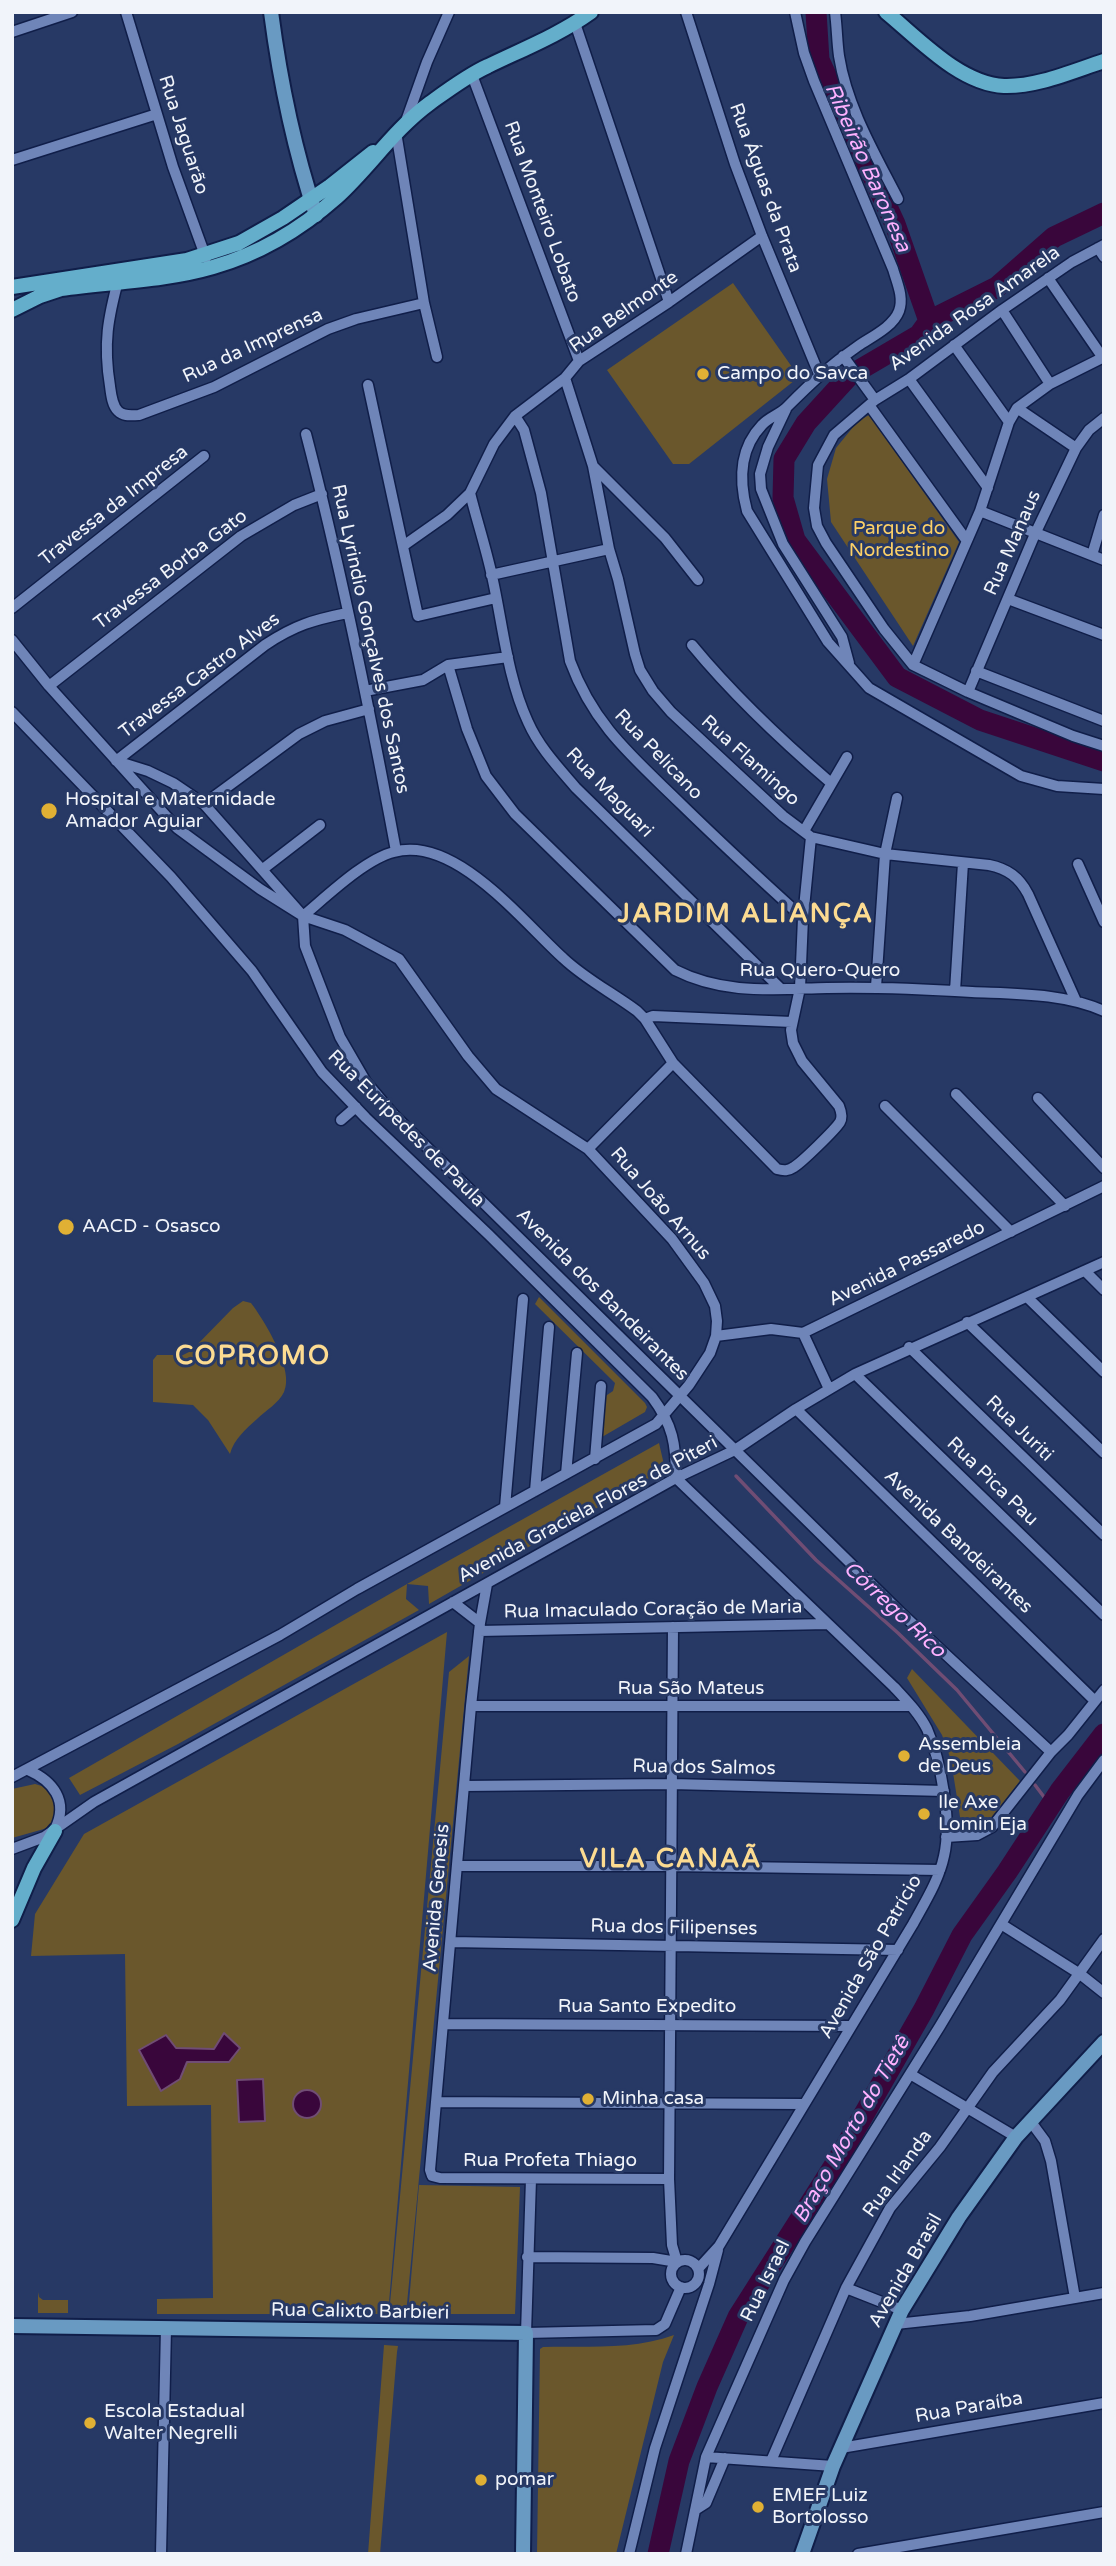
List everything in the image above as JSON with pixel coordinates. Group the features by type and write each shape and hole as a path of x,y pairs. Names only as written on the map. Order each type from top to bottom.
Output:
{"main road":[{"path":"271,12 276,52 293,135 316,215"},
{"path":"12,287 119,276 250,253 316,215 359,176 401,127 472,75 575,23 591,12"},
{"path":"886,12 964,75 980,82 1004,86 1027,83 1104,61"},
{"path":"208,262 267,228 381,148"},
{"path":"12,310 23,303 61,289 119,276"},
{"path":"12,1920 34,1868 55,1831"},
{"name":"Avenida Brasil","path":"802,2554 833,2466 899,2317 959,2217 1016,2137 1104,2042"},
{"name":"Rua Calixto Barbieri","path":"12,2326 526,2333"},
{"path":"523,2554 526,2333"}],"street":[{"path":"12,32 72,12"},
{"name":"Rua Jaguarão","path":"126,12 173,167 208,262"},
{"path":"438,357 424,303 401,127 449,12"},
{"name":"Rua Águas da Prata","path":"686,12 735,164 819,374"},
{"path":"795,12 807,62 893,269 901,299 896,316 890,323 819,374 786,409 763,423 750,442 741,469 741,492 747,511 828,642 869,688 1021,776 1057,786 1104,789"},
{"path":"835,12 839,58 848,90 898,199"},
{"path":"575,23 669,302"},
{"name":"Rua Monteiro Lobato","path":"472,75 579,361"},
{"path":"12,160 156,114"},
{"name":"Rua Belmonte","path":"403,546 447,515 470,493 494,444 515,416 565,378 579,361 762,236"},
{"name":"Avenida Rosa Amarela","path":"913,665 884,629 817,526 814,508 818,465 834,435 872,403 1048,278 1102,250"},
{"name":"Rua da Imprensa","path":"119,276 105,340 106,363 112,401 118,412 129,416 139,415 214,387 328,329 356,319 424,303"},
{"path":"1048,278 1103,358 1050,384 1017,408 1009,422 980,511 913,665 968,692 1073,736 1104,746"},
{"path":"1002,310 1050,384"},
{"path":"954,345 1009,422"},
{"path":"843,356 967,541"},
{"name":"Rua Flamingo","path":"565,378 593,466 609,549 635,654 640,670 653,691 681,722 783,817 807,834 885,855 999,867 1019,878 1076,1001"},
{"path":"909,379 988,488"},
{"path":"368,386 418,616 496,598"},
{"path":"1017,408 1076,448"},
{"path":"786,409 760,474 761,489 783,544 842,637 849,664"},
{"name":"Rua Pelicano","path":"515,416 524,430 538,482 570,661 579,687 597,717 625,749 729,851 803,918"},
{"name":"Rua Manaus","path":"968,692 1035,534 1076,448 1089,430 1104,418"},
{"name":"Rua Lyrindio Gonçalves dos Santos","path":"306,434 366,691 396,851"},
{"name":"Travessa da Impresa","path":"12,608 204,456"},
{"path":"593,466 665,538 698,580"},
{"name":"Rua Maguari","path":"470,493 508,657 528,723 546,752 576,788 781,989"},
{"name":"Travessa Borba Gato","path":"49,686 241,536 294,505 322,494"},
{"path":"980,511 1104,559"},
{"path":"1092,555 1104,515"},
{"path":"491,575 609,549"},
{"path":"1008,599 1104,635"},
{"name":"Travessa Castro Alves","path":"116,761 290,628 348,613"},
{"path":"13,644 177,828 260,889 303,916"},
{"path":"692,645 782,741 831,783"},
{"path":"366,691 424,680 448,665 508,657"},
{"name":"Rua Quero-Quero","path":"448,665 467,729 486,776 525,824 675,970 696,981 727,988 876,987 1007,993 1076,1001 1104,1012"},
{"path":"976,671 1104,721"},
{"path":"204,804 299,734 325,721 369,709"},
{"name":"Rua Eurípedes de Paula","path":"12,712 171,877 252,971 307,1054 356,1107 617,1361 666,1416 675,1444 676,1478"},
{"path":"303,916 378,858 396,851 413,851 449,860 466,869 510,906 565,960 621,998 645,1019 673,1063 777,1170 786,1171 795,1167 841,1121 842,1113 802,1061 793,1043 792,1022 800,988 807,834 831,783 848,757"},
{"path":"116,761 160,776 204,804 303,916"},
{"path":"876,987 885,855 897,798"},
{"path":"263,869 320,825"},
{"path":"955,991 963,863"},
{"path":"1078,864 1104,922"},
{"name":"Rua João Arnus","path":"303,916 345,930 398,959 468,1056 496,1089 588,1149 672,1239 704,1283 715,1306 716,1336"},
{"name":"Avenida dos Bandeirantes","path":"303,916 305,946 321,993 351,1059 379,1100 735,1450"},
{"path":"645,1019 653,1016 792,1022"},
{"path":"588,1149 673,1063"},
{"path":"956,1094 1065,1206"},
{"path":"1038,1098 1104,1168"},
{"path":"885,1106 1011,1233"},
{"path":"341,1120 356,1107"},
{"name":"Avenida Passaredo","path":"803,1333 1104,1186"},
{"name":"Avenida Graciela Flores de Piteri","path":"12,1849 36,1842 94,1802 676,1478 735,1450 855,1374 909,1347 1104,1262"},
{"path":"1085,1271 1104,1290"},
{"path":"1027,1297 1104,1372"},
{"path":"505,1507 523,1299"},
{"path":"967,1322 1104,1453"},
{"path":"535,1491 549,1326"},
{"path":"680,1398 710,1353 716,1336 771,1329 803,1333 829,1389"},
{"name":"Rua Juriti","path":"909,1347 1104,1535"},
{"path":"566,1474 577,1353"},
{"name":"Rua Pica Pau","path":"855,1374 1104,1615"},
{"path":"595,1459 601,1386"},
{"name":"Avenida Graciela Flores de Piteri","path":"12,1777 280,1634 595,1459 656,1424 680,1398"},
{"name":"Avenida Bandeirantes","path":"796,1409 1095,1701"},
{"path":"735,1450 900,1612 1051,1752"},
{"name":"Avenida São Patrício","path":"676,1478 911,1706 926,1728 941,1770 946,1837 940,1870 898,1950 719,2246 698,2269"},
{"name":"Avenida Genesis","path":"432,2176 430,2169 471,1706 479,1627 487,1584"},
{"path":"453,1602 479,1627"},
{"name":"Rua Imaculado Coração de Maria","path":"479,1627 828,1624"},
{"path":"527,2257 653,2258 677,2262 689,2260 698,2269 696,2282 688,2287 681,2287 675,2283 671,2274 677,2262 672,2245 669,2179 673,1627"},
{"path":"946,1837 977,1835 992,1826 1104,1690"},
{"name":"Rua São Mateus","path":"471,1706 911,1706"},
{"name":"Rua Israel","path":"686,2554 706,2457 784,2280 1078,1795 1104,1760"},
{"path":"28,1770 50,1782 61,1803 60,1820 55,1831"},
{"name":"Rua dos Salmos","path":"464,1786 672,1784 944,1791"},
{"name":"Avenida Graciela Flores de Piteri","path":"61,1803 80,1807 94,1802"},
{"path":"457,1866 940,1870"},
{"path":"1001,1924 1080,1974 1104,1993"},
{"name":"Rua Irlanda","path":"771,2462 846,2288 890,2208 940,2147 998,2066 1060,2000 1104,1939"},
{"name":"Rua dos Filipenses","path":"450,1942 898,1950"},
{"name":"Rua Santo Expedito","path":"443,2024 851,2026"},
{"path":"910,2074 1016,2137"},
{"path":"436,2102 804,2104"},
{"path":"1031,2122 1045,2141 1051,2161 1075,2298"},
{"name":"Rua Profeta Thiago","path":"432,2176 669,2179"},
{"path":"526,2333 531,2179"},
{"path":"629,2554 655,2448 719,2246"},
{"name":"Rua Calixto Barbieri","path":"526,2333 656,2330 665,2324 681,2287"},
{"path":"846,2288 899,2317 970,2316 1104,2293"},
{"path":"161,2554 166,2328"},
{"name":"Rua Paraíba","path":"841,2448 1104,2403"},
{"path":"706,2457 833,2466"},
{"path":"695,2510 706,2503 725,2458"},
{"path":"858,2554 1104,2512"}],"green space":[{"name":"Campo do Savca","path":"733,283 799,377 689,464 673,464 607,370"},
{"name":"Parque do Nordestino","path":"869,415 959,542 913,646 831,522 827,479 836,448 858,421"},
{"path":"539,1297 645,1403 645,1412 602,1437 604,1397 613,1391 615,1383 535,1304"},
{"path":"243,1301 251,1303 270,1333 282,1359 286,1383 279,1400 241,1435 230,1454 208,1420 193,1405 153,1402 153,1360 157,1355 183,1355 191,1351"},
{"path":"659,1443 665,1469 429,1604 428,1586 407,1584"},
{"path":"407,1584 406,1599 419,1610 178,1744 80,1795 69,1778"},
{"path":"447,1632 388,2314 157,2314 157,2299 213,2298 211,2105 127,2106 125,1954 31,1956 35,1914 84,1834"},
{"path":"469,1656 406,2314 389,2314 449,1672"},
{"path":"912,1669 1020,1781 987,1823 973,1824 960,1817 951,1760 942,1735 907,1678"},
{"path":"35,1784 45,1787 58,1799 56,1822 44,1829 12,1838 12,1789"},
{"path":"419,2185 520,2187 515,2314 408,2314"},
{"path":"38,2292 43,2300 68,2300 68,2313 38,2313"},
{"path":"674,2335 663,2362 616,2554 537,2554 540,2349 626,2345"},
{"path":"384,2345 398,2346 380,2554 368,2554"}],"shaded area":[{"path":"224,2033 240,2048 229,2062 187,2062 180,2079 161,2091 139,2050 166,2035 176,2048 214,2049"},
{"path":"263,2079 265,2121 239,2122 237,2080"},
{"path":"307,2090 317,2094 321,2104 317,2114 307,2118 297,2114 293,2104 297,2094"}],"waterway":[{"name":"Ribeirão Baronesa","path":"816,12 819,60 895,224 929,321"},
{"name":"Braço Morto do Tietê","path":"1104,213 1054,237 997,287 929,321 919,335 849,376 806,423 784,459 783,498 795,540 897,677 980,720 1104,761"},
{"name":"Córrego Rico","path":"736,1476 816,1560 957,1690 1025,1772"},
{"name":"Braço Morto do Tietê","path":"658,2554 679,2461 707,2387 738,2317 839,2158 924,2009 962,1935 1060,1791 1104,1734"},
{"name":"Córrego Rico","path":"1035,1785 1050,1805"}],"place":[{"name":"Campo do Savca","path":"703,374"},
{"name":"Hospital e Maternidade Amador Aguiar","path":"49,811"},
{"name":"AACD - Osasco","path":"66,1227"},
{"name":"Assembleia de Deus","path":"904,1756"},
{"name":"Ile Axe Lomin Eja","path":"924,1814"},
{"name":"Minha casa","path":"588,2099"},
{"name":"Escola Estadual Walter Negrelli","path":"90,2423"},
{"name":"pomar","path":"481,2480"},
{"name":"EMEF Luiz Bortolosso","path":"758,2507"}],"district":[{"name":"JARDIM ALIANÇA","path":"746,915"},
{"name":"COPROMO","path":"253,1357"},
{"name":"VILA CANAÃ","path":"671,1860"}]}
